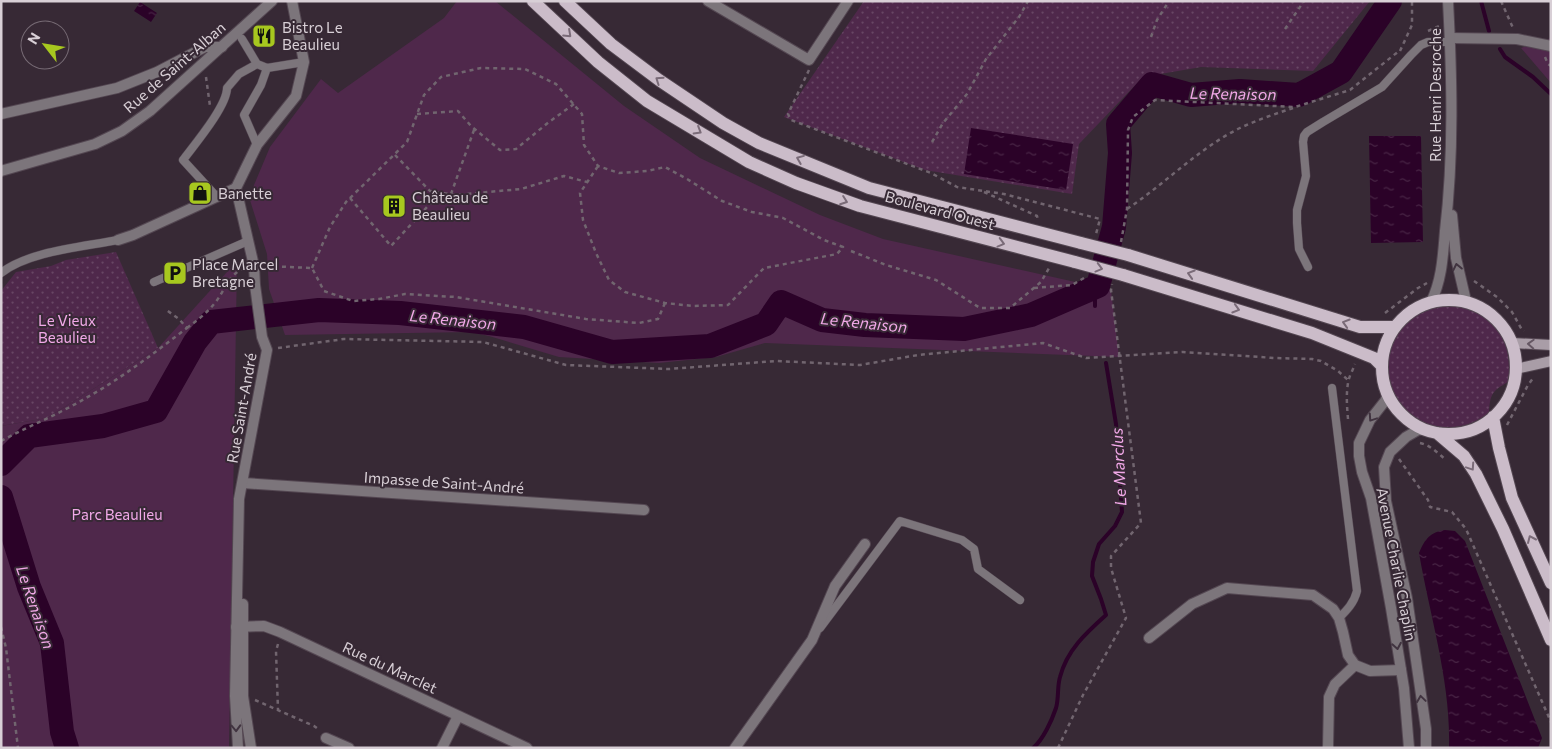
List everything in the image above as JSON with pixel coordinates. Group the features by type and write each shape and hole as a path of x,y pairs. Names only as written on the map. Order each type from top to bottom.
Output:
{"main road":[{"name":"Boulevard Ouest","path":"532,1 598,62 647,101 749,162 796,183 860,206 1075,262 1118,277 1312,333 1374,358 1381,365"},
{"name":"Boulevard Ouest","path":"565,1 611,44 659,80 723,123 759,143 869,188 1124,253 1360,327 1394,326"},
{"path":"1449,299 1466,301 1481,307 1494,317 1504,329 1512,343 1516,360 1514,382 1510,396 1502,407 1493,417 1473,430 1449,434 1431,431 1413,424 1403,416 1394,406 1388,395 1381,365 1385,345 1394,326 1411,311 1431,302 1449,299"},
{"path":"1512,343 1551,345"},
{"path":"1516,369 1551,361"},
{"path":"1493,417 1512,498 1551,583"},
{"path":"1431,431 1464,456 1476,474 1503,529 1551,640"}],"street":[{"name":"Rue de Saint-Alban","path":"1,171 95,144 122,130 150,111 272,1"},
{"path":"118,240 236,188 257,145 296,96 304,62 292,1"},
{"path":"708,1 809,60 848,1"},
{"name":"Rue Henri Desroche","path":"1448,1 1450,40 1450,190 1456,258 1466,301"},
{"path":"1450,40 1517,39 1551,46"},
{"path":"1,114 117,88 157,72 205,47 222,47"},
{"name":"Rue Saint-André","path":"236,188 254,266 262,338 267,350 243,484 245,502 235,696 238,748"},
{"name":"Rue Henri Desroche","path":"1431,302 1438,289 1450,190"},
{"name":"Avenue Charlie Chaplin","path":"1388,395 1370,420 1359,443 1359,456 1362,472 1371,498 1379,539 1401,670 1409,748"},
{"path":"1390,452 1406,437 1418,430 1431,431"},
{"name":"Avenue Charlie Chaplin","path":"1390,452 1384,467 1386,501 1407,598 1426,729 1426,748"},
{"name":"Impasse de Saint-André","path":"243,484 644,510"},
{"path":"734,748 812,640 835,586 865,544"},
{"path":"1149,638 1192,604 1227,588 1313,595 1333,609 1339,618 1344,632 1348,655 1354,666 1370,671 1401,670"},
{"name":"Rue du Marclet","path":"240,627 264,626 280,632 527,748"},
{"name":"Rue Saint-André","path":"240,627 243,696 251,748"},
{"path":"1328,748 1330,698 1335,684 1354,666"},
{"path":"442,748 458,716"},
{"path":"326,738 349,748"}],"lane":[{"path":"242,39 257,64 267,68 304,62"},
{"path":"1308,267 1299,249 1297,223 1297,210 1306,176 1304,136 1307,132 1382,87 1421,45 1428,42 1450,40"},
{"path":"217,197 184,160 214,118 227,95 227,88 239,74 257,64"},
{"path":"257,145 244,115 261,86 267,68"},
{"path":"1,273 16,263 37,256 118,240"},
{"path":"154,282 248,241"},
{"path":"1332,388 1357,591 1352,604 1339,618"},
{"path":"812,640 900,522 962,540 974,549 978,570 1020,600"}],"path":[{"path":"932,142 943,123 966,94 986,59 1019,16 1028,1"},
{"path":"1151,37 1157,20 1169,1"},
{"path":"1285,29 1304,1"},
{"path":"1400,51 1412,25 1412,1"},
{"path":"1501,1 1517,39"},
{"path":"1427,32 1449,20"},
{"path":"1127,209 1223,137 1258,120 1350,90 1406,46"},
{"path":"809,60 813,62 788,114 791,120 931,174 957,187 1004,194 1100,219 1095,236"},
{"path":"204,63 209,102"},
{"path":"312,268 330,226 346,202 407,142 424,95 441,77 481,68 525,69 556,84 582,114 584,145 598,166 619,173 647,171 665,167 722,201 752,212 783,218 824,240 843,247 836,254 764,268 728,306 693,306 665,303 625,292 609,280 583,220 580,193 598,166"},
{"path":"1124,253 1127,209 1128,130 1133,117 1155,100 1295,107"},
{"path":"417,114 458,111 474,129 500,150 516,149 548,122 574,104"},
{"path":"451,194 474,129"},
{"path":"395,155 430,191 440,193 521,190 564,176 587,182"},
{"path":"981,191 1037,216 1043,233"},
{"path":"350,198 391,246 440,193"},
{"path":"851,251 886,265 936,280 980,308 1010,308 1041,282 1054,257"},
{"path":"2,440 52,417 89,397 139,365 204,315 214,304 233,275 243,268 254,266 312,268"},
{"path":"312,268 324,291 353,301 405,294 456,297 586,319 639,323 658,320 665,303"},
{"path":"1034,288 1072,285 1084,280 1086,271"},
{"path":"1058,748 1083,695 1126,618 1111,568 1110,556 1141,523 1111,290 1118,277"},
{"path":"1469,277 1497,297 1512,312 1522,330 1528,332"},
{"path":"1378,315 1384,314 1428,282"},
{"path":"165,309 179,319 187,328"},
{"path":"267,350 344,339 483,342 566,365 669,369 776,361 860,365 918,355 1043,343 1086,358 1183,352 1312,359 1338,371 1348,380"},
{"path":"1348,423 1346,392 1348,380 1356,360"},
{"path":"1506,428 1528,385 1536,374"},
{"path":"1416,444 1422,443 1428,446 1452,463"},
{"path":"1390,452 1397,456 1415,479 1428,500 1430,507 1452,512 1466,529 1551,722"},
{"path":"1,627 6,648 18,748"},
{"path":"278,710 276,651 280,632"},
{"path":"243,696 314,726 326,738"}],"green space":[{"path":"457,1 495,1 624,106 700,158 820,215 883,239 1111,290 1119,357 765,343 716,357 659,363 559,357 471,332 285,335 269,289 267,254 249,197 270,147 321,79 338,93 444,18"},
{"path":"864,1 1370,1 1313,71 1201,67 1143,77 1079,144 1072,194 925,170 784,117"},
{"path":"1551,38 1551,83 1521,48"},
{"name":"Le Vieux Beaulieu","path":"116,252 158,348 47,418 1,426 1,291 16,272 51,266 66,260"},
{"name":"Parc Beaulieu","path":"237,261 229,748 1,748 1,426 47,418 158,348"},
{"path":"1449,305 1464,307 1478,312 1489,320 1504,340 1508,353 1509,367 1508,382 1498,388 1491,397 1489,413 1464,425 1441,427 1420,420 1403,407 1392,389 1387,368 1391,346 1404,325 1424,311"}],"water":[{"path":"140,2 157,13 151,22 134,11"},
{"path":"971,128 1073,144 1066,190 964,174"},
{"path":"1369,136 1421,136 1423,242 1371,243"},
{"path":"1445,530 1455,531 1465,541 1542,738 1538,748 1449,748 1447,699 1419,553 1423,544 1432,534"}],"waterway":[{"name":"Le Renaison","path":"1,464 29,436 103,426 156,411 195,342 211,322 319,310 400,313 524,327 612,352 710,346 766,324 781,302 822,320 865,325 964,329 1031,315 1098,286 1114,227 1120,153 1118,124 1152,84 1191,95 1240,91 1299,95 1341,72 1390,1"},
{"path":"1481,1 1489,31"},
{"path":"1500,49 1505,57 1533,77 1551,94"},
{"name":"Le Marclus","path":"1080,294 1095,300 1095,306"},
{"name":"Le Marclus","path":"1033,748 1050,724 1057,704 1060,677 1067,658 1085,635 1106,615 1092,576 1093,562 1099,544 1115,526 1122,512 1116,424 1106,363"},
{"name":"Le Renaison","path":"1,497 29,587 52,643 62,732 67,748"}],"place":[{"name":"Bistro Le Beaulieu","path":"264,36"},
{"name":"Banette","path":"200,193"},
{"name":"Château de Beaulieu","path":"394,206"},
{"name":"Place Marcel Bretagne","path":"175,273"}]}
